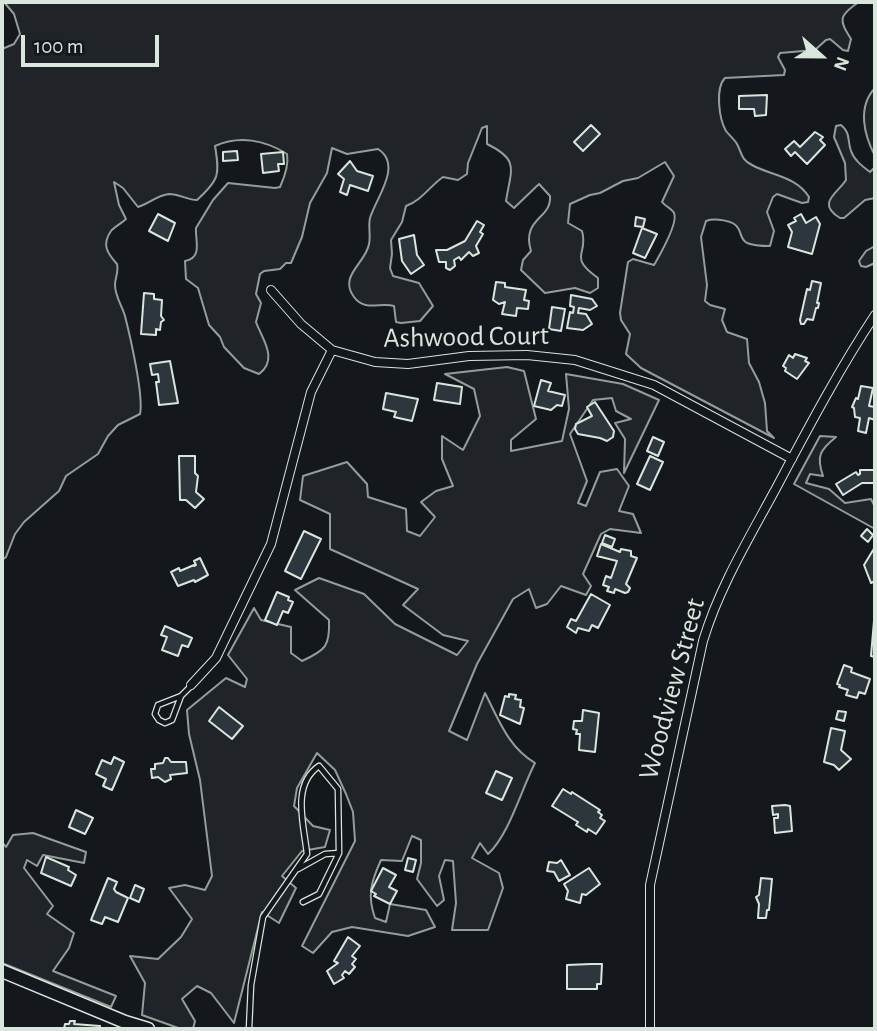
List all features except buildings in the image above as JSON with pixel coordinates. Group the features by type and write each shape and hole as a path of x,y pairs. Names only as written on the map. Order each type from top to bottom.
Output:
{"street":[{"name":"Ashwood Court","path":"271,290 301,324 332,350 386,363 469,356 527,355 575,360 655,385 792,458"},
{"name":"Woodview Street","path":"650,1029 650,884 703,641 725,583 855,345 875,315"},
{"path":"191,685 216,658 271,544 311,392 332,350"},
{"path":"2,971 148,1029"}],"lane":[{"path":"181,696 159,705 155,714 159,720 169,722 174,718 181,696 191,685"},
{"path":"249,1029 251,985 263,917 307,854 301,792 309,773 320,766 338,789 339,853 318,894 303,902"},
{"path":"296,871 325,854 339,853"}],"shaded area":[{"path":"4,2 859,2 847,11 843,19 851,39 848,51 830,39 815,50 780,53 778,57 785,70 784,75 725,78 720,89 719,104 724,126 744,159 760,169 791,181 809,197 808,202 802,203 777,194 773,197 767,212 774,231 770,246 747,243 736,225 724,220 706,221 701,237 707,285 705,301 725,309 722,320 727,332 747,339 749,363 759,382 765,403 767,431 774,438 641,368 626,354 630,334 621,320 620,313 628,262 633,259 654,265 674,224 674,213 662,202 674,176 665,162 638,178 623,181 570,204 568,223 582,231 581,260 598,278 598,288 590,293 575,288 545,293 521,270 523,260 531,251 530,232 546,210 550,196 539,184 514,208 506,201 511,167 505,155 487,144 487,126 482,128 468,163 467,174 458,180 443,177 416,201 406,206 402,222 391,240 390,268 393,276 419,283 433,306 420,321 396,322 394,306 363,304 354,297 349,283 367,251 370,218 386,182 388,164 378,149 347,154 332,148 327,173 310,203 302,237 291,263 260,274 256,294 261,303 256,322 267,349 268,362 259,374 244,368 224,347 220,337 209,325 198,288 186,279 185,261 191,259 196,252 196,228 213,200 228,183 280,187 287,166 287,154 261,142 233,141 215,146 217,171 214,182 197,200 169,194 138,207 123,188 114,182 119,205 126,219 111,231 106,245 117,264 115,289 133,351 140,394 140,414 118,425 98,454 66,476 59,491 24,522 2,560 2,49 14,44 20,34 14,14"},
{"path":"875,88 875,156 865,130 864,112 869,96"},
{"path":"841,125 848,134 851,151 856,160 870,172 875,167 875,198 865,200 844,218 833,213 829,203 846,180 845,163 834,137 836,126"},
{"path":"875,246 875,263 861,266 859,261 866,251"},
{"path":"507,367 524,371 536,419 511,440 511,451 562,441 569,409 566,374 623,384 659,400 624,473 625,439 615,423 631,419 616,411 612,398 593,400 570,434 587,481 578,503 586,506 600,472 617,469 629,486 619,511 633,514 641,533 610,529 601,534 583,574 591,586 586,595 561,586 547,604 536,608 529,589 513,599 477,664 449,731 467,740 485,693 511,741 535,763 502,836 488,854 480,843 472,858 499,873 503,888 488,930 452,930 456,903 453,861 445,860 439,876 444,900 437,906 417,879 421,863 421,840 412,836 402,861 381,860 371,889 371,903 375,918 386,922 390,904 426,910 435,927 408,936 352,927 332,932 313,953 302,946 355,841 353,812 346,794 335,770 317,753 297,788 294,806 313,826 330,830 325,847 302,851 282,876 296,888 279,923 262,912 234,1023 211,993 197,986 182,999 195,1021 193,1029 181,1029 142,1015 145,983 130,956 158,959 181,937 192,919 169,888 185,885 205,890 212,876 200,780 189,734 187,710 226,678 245,687 247,679 228,655 254,608 261,620 291,627 291,653 302,661 321,650 329,636 329,620 295,590 319,578 364,594 395,624 457,655 468,641 443,635 403,605 418,589 330,549 330,514 300,500 303,476 347,462 367,484 368,497 406,509 407,531 420,536 435,517 421,502 436,491 453,486 442,459 442,436 463,450 480,416 474,389 445,374"},
{"path":"820,436 836,437 821,454 823,476 810,474 806,483 829,489 845,503 871,499 875,507 875,529 794,484"},
{"path":"33,833 86,852 84,863 43,855 37,866 27,860 24,868 53,906 47,914 74,933 69,948 53,971 116,996 111,1007 2,963 2,842 6,847 13,835"}]}
